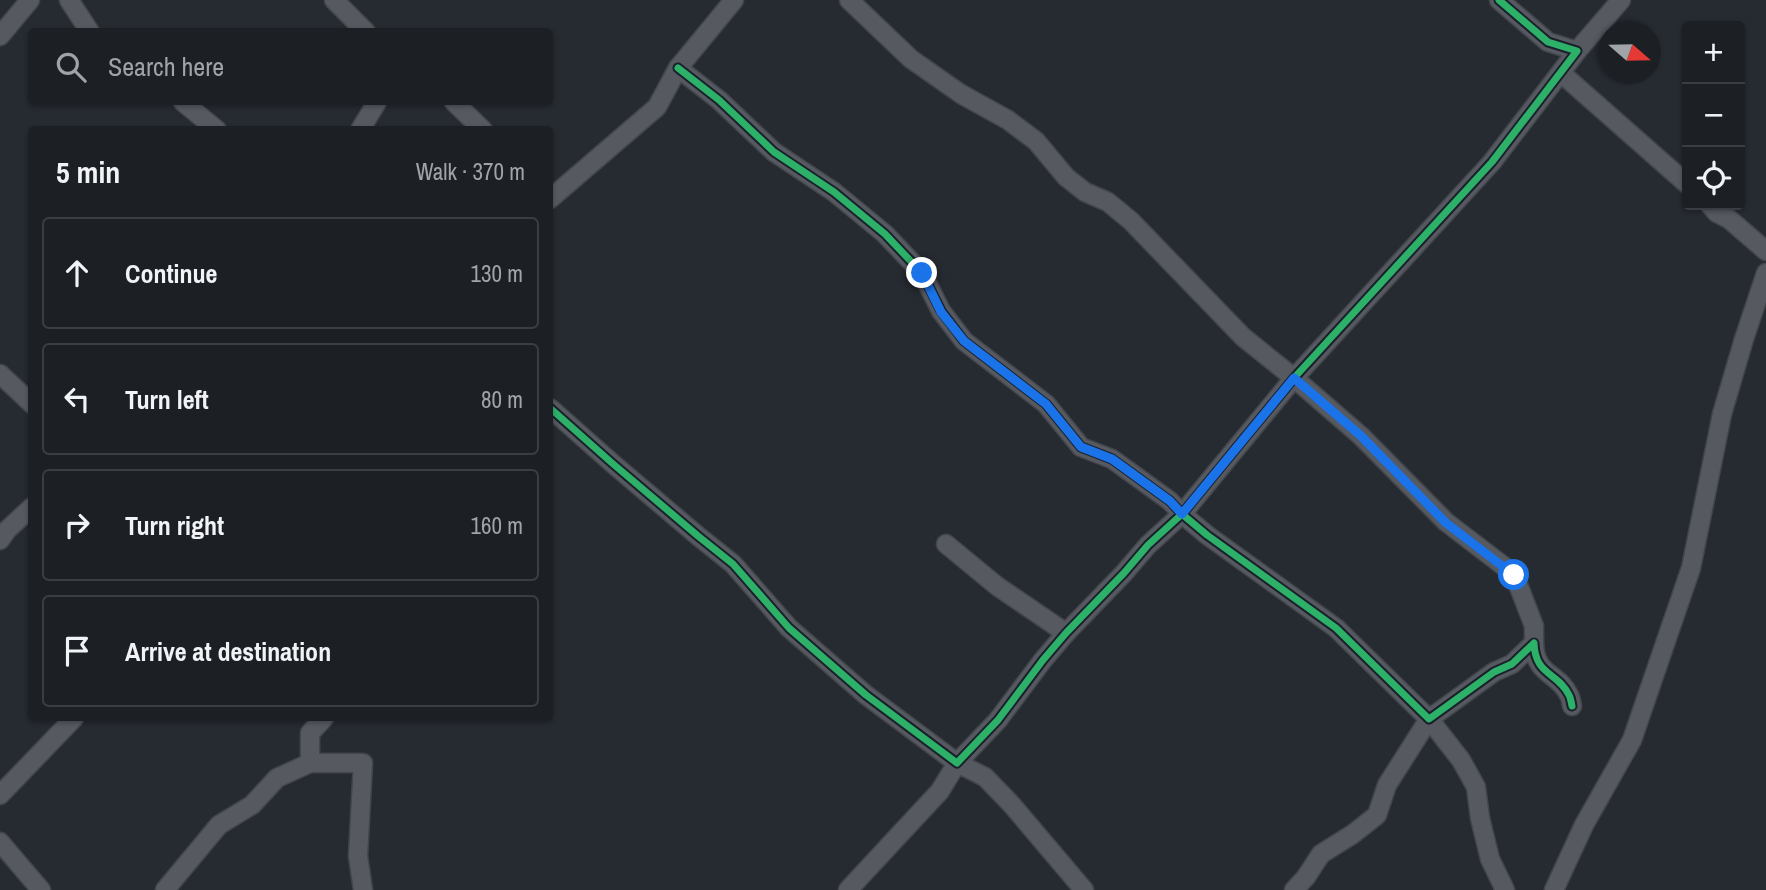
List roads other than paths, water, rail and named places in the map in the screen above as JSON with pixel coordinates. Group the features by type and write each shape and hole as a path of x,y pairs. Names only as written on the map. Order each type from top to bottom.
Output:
{"street":[{"path":"0,36 30,0"},
{"path":"69,0 87,28"},
{"path":"334,0 362,28"},
{"path":"553,196 657,107 678,68 734,0"},
{"path":"849,0 911,59 961,94 1008,120 1036,141 1066,177 1085,192 1116,208 1243,337 1361,436 1446,523 1514,575 1534,626 1538,664 1569,695 1572,706"},
{"path":"1499,0 1548,42 1577,51"},
{"path":"848,890 940,790 957,764 998,720 1066,633 1148,545 1182,514 1294,378 1492,162 1577,51 1621,0"},
{"path":"678,68 719,100 774,152 834,192 885,234 922,273 941,312 964,341 1046,404 1081,447 1112,459 1170,501 1207,535 1336,628 1429,719 1461,760 1476,788 1490,859 1505,890"},
{"path":"1561,73 1682,180"},
{"path":"187,105 212,126"},
{"path":"362,126 375,105"},
{"path":"457,105 479,126"},
{"path":"1714,210 1766,251"},
{"path":"1555,890 1584,825 1632,740 1682,595 1722,414 1766,273"},
{"path":"0,374 28,400"},
{"path":"553,411 733,564 789,628 866,695 957,764 985,777 1084,890"},
{"path":"0,540 28,511"},
{"path":"946,544 997,586 1066,633"},
{"path":"1294,890 1307,877 1321,854 1377,815 1387,785 1429,719 1494,672 1512,664 1534,643"},
{"path":"0,795 71,721"},
{"path":"310,763 310,733 321,721"},
{"path":"165,890 219,825 252,805 277,778 310,763 363,764 358,856 363,890"},
{"path":"0,842 41,890"}]}
